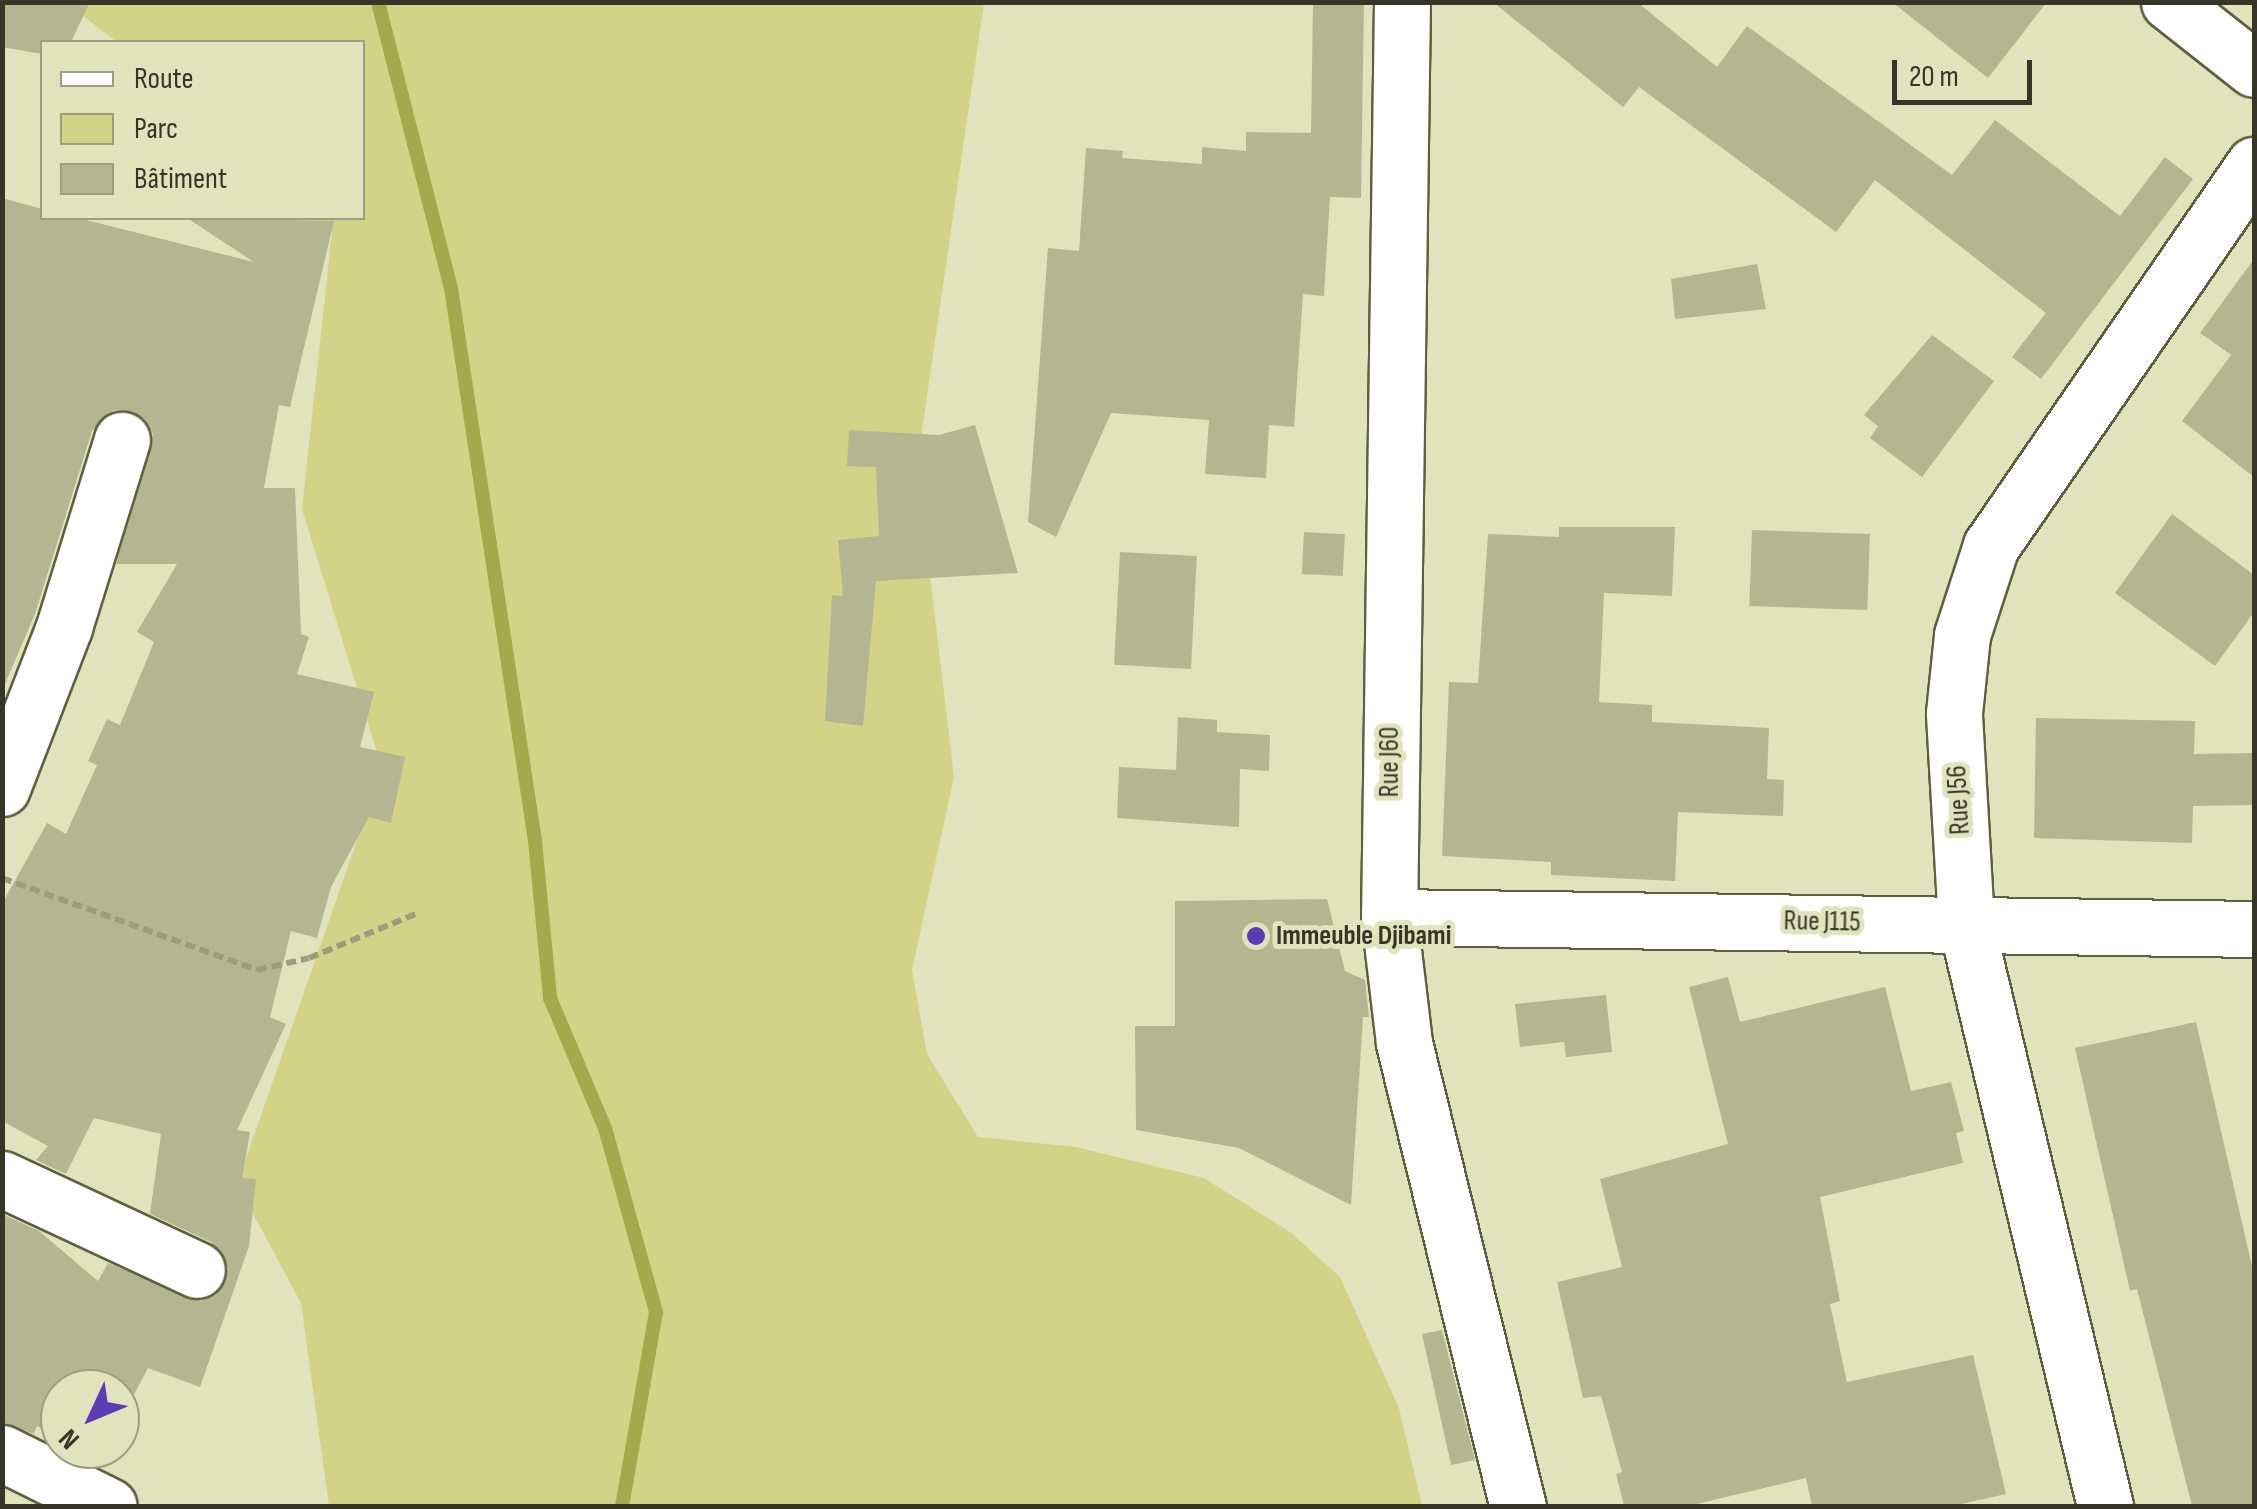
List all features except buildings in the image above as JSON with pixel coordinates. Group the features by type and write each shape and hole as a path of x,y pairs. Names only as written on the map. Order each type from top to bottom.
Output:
{"street":[{"name":"Rue J60","path":"1402,2 1389,916 1404,1043 1518,1506"},
{"path":"2169,2 2254,68"},
{"name":"Rue J56","path":"2104,1506 1966,924 1954,713 1962,635 1991,546 2254,165"},
{"path":"2,788 64,627 122,440"},
{"name":"Rue J115","path":"1389,916 2254,929"},
{"path":"2,1178 197,1270"},
{"path":"2,1453 109,1506"}],"path":[{"path":"2,878 257,970 309,958 418,914"}],"green space":[{"path":"66,3 984,3 917,465 954,777 912,970 927,1054 978,1137 1076,1147 1204,1178 1290,1232 1340,1277 1399,1408 1422,1506 329,1506 301,1303 237,1184 382,769 302,509 332,232 290,220 365,220 365,40 114,40"}],"waterway":[{"path":"378,2 451,288 535,841 550,998 605,1128 656,1312 622,1506"}],"place":[{"name":"Immeuble Djibami","path":"1256,936"}]}
